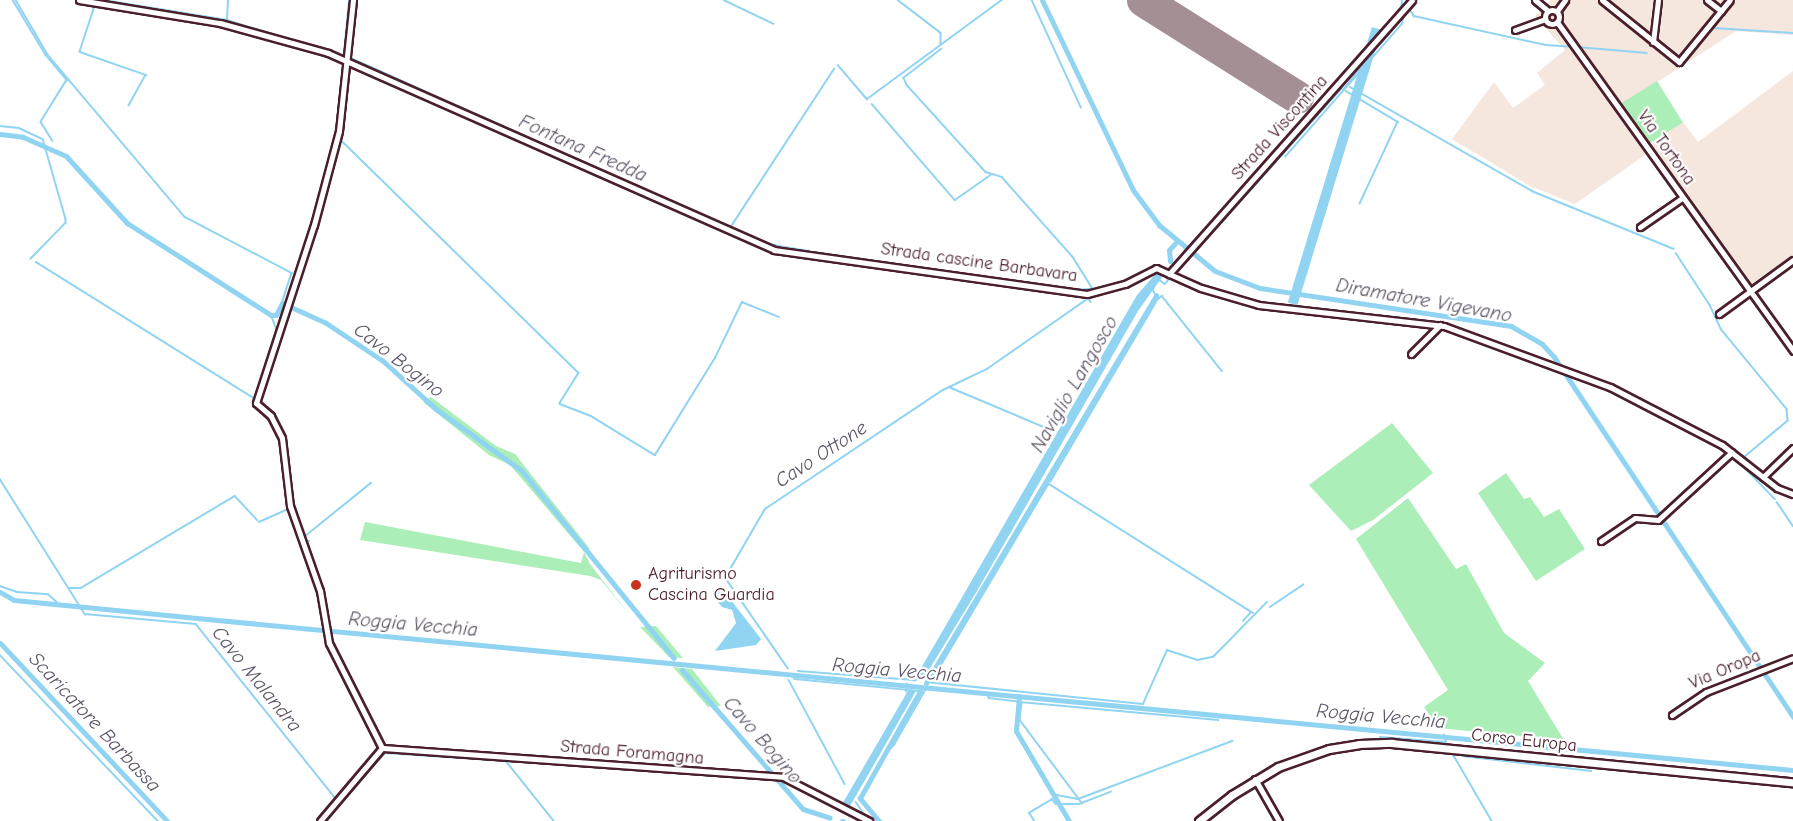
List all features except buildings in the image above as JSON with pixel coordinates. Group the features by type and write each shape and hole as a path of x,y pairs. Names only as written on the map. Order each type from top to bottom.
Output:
{"main road":[{"name":"Corso Europa","path":"1199,821 1255,779 1329,749 1392,744 1793,782"}],"street":[{"name":"Strada cascine Barbavara","path":"79,0 220,23 328,53 774,250 1069,293 1103,290 1168,273"},
{"path":"320,821 382,748 326,629 320,591 290,506 282,438 270,416 256,405 339,131 353,0"},
{"path":"1535,0 1548,10 1557,11"},
{"path":"1545,19 1550,24 1557,22 1557,11 1565,0"},
{"path":"1602,0 1679,62 1730,0"},
{"path":"1653,42 1658,0"},
{"path":"1707,0 1721,11"},
{"name":"Strada Viscontina","path":"1168,273 1190,253 1408,5"},
{"path":"1545,19 1548,10"},
{"path":"1515,30 1545,19"},
{"name":"Via Tortona","path":"1557,22 1793,351"},
{"path":"1640,227 1682,198"},
{"path":"1719,314 1793,260"},
{"path":"1168,273 1259,305 1440,325 1558,368 1567,369 1610,387 1732,452 1763,477 1793,494"},
{"path":"1411,354 1440,325"},
{"path":"1763,477 1793,448"},
{"path":"1600,542 1635,518 1658,520 1732,452"},
{"name":"Via Oropa","path":"1672,715 1706,692 1793,658"},
{"name":"Strada Foramagna","path":"382,748 780,778 867,820"},
{"path":"1255,779 1279,821"}],"shaded area":[{"path":"1551,0 1793,0 1793,35 1736,31 1622,105 1650,145 1683,122 1698,142 1793,71 1793,256 1749,288 1652,150 1575,204 1530,186 1452,139 1494,82 1513,108 1545,85 1537,73 1565,50 1535,16"}],"green space":[{"path":"1657,81 1683,123 1647,145 1621,103"},
{"path":"431,397 496,446 515,454 590,549 584,552 510,465 489,455 423,402"},
{"path":"1392,423 1433,473 1373,520 1351,531 1309,485"},
{"path":"1506,473 1524,499 1530,497 1544,517 1559,509 1585,549 1536,581 1478,493"},
{"path":"1408,498 1456,569 1466,564 1504,633 1545,663 1528,681 1564,740 1438,728 1424,707 1448,690 1356,539"},
{"path":"365,522 581,563 584,552 590,564 631,617 601,580 590,576 360,540"},
{"path":"656,626 683,658 669,657 640,627"},
{"path":"673,667 692,669 721,706 708,707"}],"water":[{"path":"1372,27 1382,30 1297,305 1288,302"},
{"path":"1159,270 1165,273 1138,311 977,591 924,678 913,682 1137,295"},
{"path":"724,591 761,639 756,645 715,651 736,623 732,610 722,607 716,600 716,593"},
{"path":"909,689 916,691 850,806 841,806"}],"waterway":[{"path":"13,0 46,55 67,80 41,122 53,141"},
{"path":"16,0 48,55 185,217 292,273 282,303"},
{"name":"Fontana Fredda","path":"104,0 227,20 345,56"},
{"path":"227,19 228,0"},
{"path":"344,54 349,0"},
{"path":"724,0 774,24"},
{"path":"898,0 941,33 941,44"},
{"path":"838,65 867,99 1002,0"},
{"path":"1032,0 1081,107"},
{"name":"Diramatore Vigevano","path":"1042,0 1133,190 1159,225 1215,271 1260,288 1511,326 1542,344 1554,357 1793,717"},
{"path":"1401,11 1402,0"},
{"path":"95,6 80,52 146,75 129,106"},
{"path":"1408,6 1414,16 1546,45 1572,47"},
{"path":"1285,157 1402,24 1404,13"},
{"path":"1343,90 1401,16"},
{"path":"1714,28 1793,33"},
{"path":"1577,47 1647,53"},
{"path":"942,49 904,78 907,85 986,172 1002,177 1073,257 1093,289"},
{"name":"Fontana Fredda","path":"351,58 708,218"},
{"path":"730,228 834,69"},
{"path":"1350,87 1532,191 1674,249"},
{"path":"1197,250 1341,89"},
{"path":"1346,91 1398,122 1360,204"},
{"path":"872,104 955,200 992,174"},
{"path":"0,126 19,128 43,139 66,219 66,223 31,259"},
{"name":"Cavo Bogino","path":"0,134 23,137 66,156 127,223 271,315 276,315 282,303 326,323 383,361 436,409 521,470 674,658"},
{"path":"340,139 579,373 560,404 591,416 655,455 715,358 742,302 779,317"},
{"path":"675,209 688,215"},
{"path":"1170,261 1169,250 1177,241"},
{"name":"Fontana Fredda","path":"768,244 809,251"},
{"name":"Fontana Fredda","path":"814,252 985,277"},
{"path":"1676,253 1710,305 1721,329 1787,409 1788,421 1745,457"},
{"path":"1173,274 1190,258"},
{"path":"36,262 255,399"},
{"path":"1160,280 1165,284 1170,278"},
{"path":"1158,279 1153,290 1158,299 1162,296 1222,371"},
{"name":"Fontana Fredda","path":"1007,280 1047,286"},
{"name":"Fontana Fredda","path":"1076,290 1092,289"},
{"path":"1042,290 1067,294"},
{"name":"Cavo Ottone","path":"788,669 725,578 765,509 943,390 987,369 1093,295"},
{"path":"926,683 1156,295"},
{"name":"Fontana Fredda","path":"1087,296 1091,302"},
{"path":"1050,482 1158,299"},
{"path":"265,366 276,329 271,315"},
{"name":"Cavo Ottone","path":"949,387 1061,434"},
{"path":"265,407 275,414 286,438 290,487"},
{"path":"1741,464 1775,499"},
{"name":"Cavo Malandra","path":"0,479 85,614 196,624 336,799"},
{"path":"1046,482 1253,613"},
{"path":"291,494 304,537 371,483"},
{"path":"932,680 1048,485"},
{"path":"69,588 81,588 235,496 257,520"},
{"path":"1777,502 1793,526"},
{"path":"259,522 288,509"},
{"path":"292,520 300,540"},
{"path":"1270,607 1303,585"},
{"path":"0,586 17,592 48,594 57,602"},
{"name":"Roggia Vecchia","path":"0,592 14,600 1793,770"},
{"name":"Roggia Vecchia","path":"926,682 1143,704 1167,650 1197,660 1213,657 1267,602"},
{"path":"1243,621 1251,612"},
{"name":"Scaricatore Barbassa","path":"0,643 167,821"},
{"path":"0,655 158,821"},
{"name":"Cavo Bogino","path":"682,670 803,809 830,818"},
{"path":"798,671 914,680"},
{"path":"791,674 795,679 920,691"},
{"name":"Cavo Ottone","path":"789,680 845,784"},
{"name":"Roggia Vecchia","path":"906,692 907,684"},
{"path":"885,754 894,745 927,687"},
{"path":"879,821 860,798 920,691"},
{"path":"989,694 989,698 1020,702 1218,720"},
{"path":"1019,696 1016,731 1069,821"},
{"path":"1022,703 1020,720 1082,803"},
{"path":"1380,737 1446,742 1444,735"},
{"path":"1052,794 1078,799 1232,741"},
{"path":"340,803 385,753 506,761 554,821"},
{"path":"1453,754 1492,821"},
{"path":"1462,756 1591,771"},
{"path":"507,761 557,764"},
{"path":"1034,821 1029,813 1052,799 1056,804 1079,804 1111,792"},
{"name":"Cavo Malandra","path":"324,821 339,802"},
{"name":"Cavo Ottone","path":"856,802 866,817"}],"runway":[{"path":"1143,0 1297,97"}],"place":[{"name":"Agriturismo Cascina Guardia","path":"636,585"}],"water label":[{"name":"Naviglio Langosco","path":"1074,384"}]}
